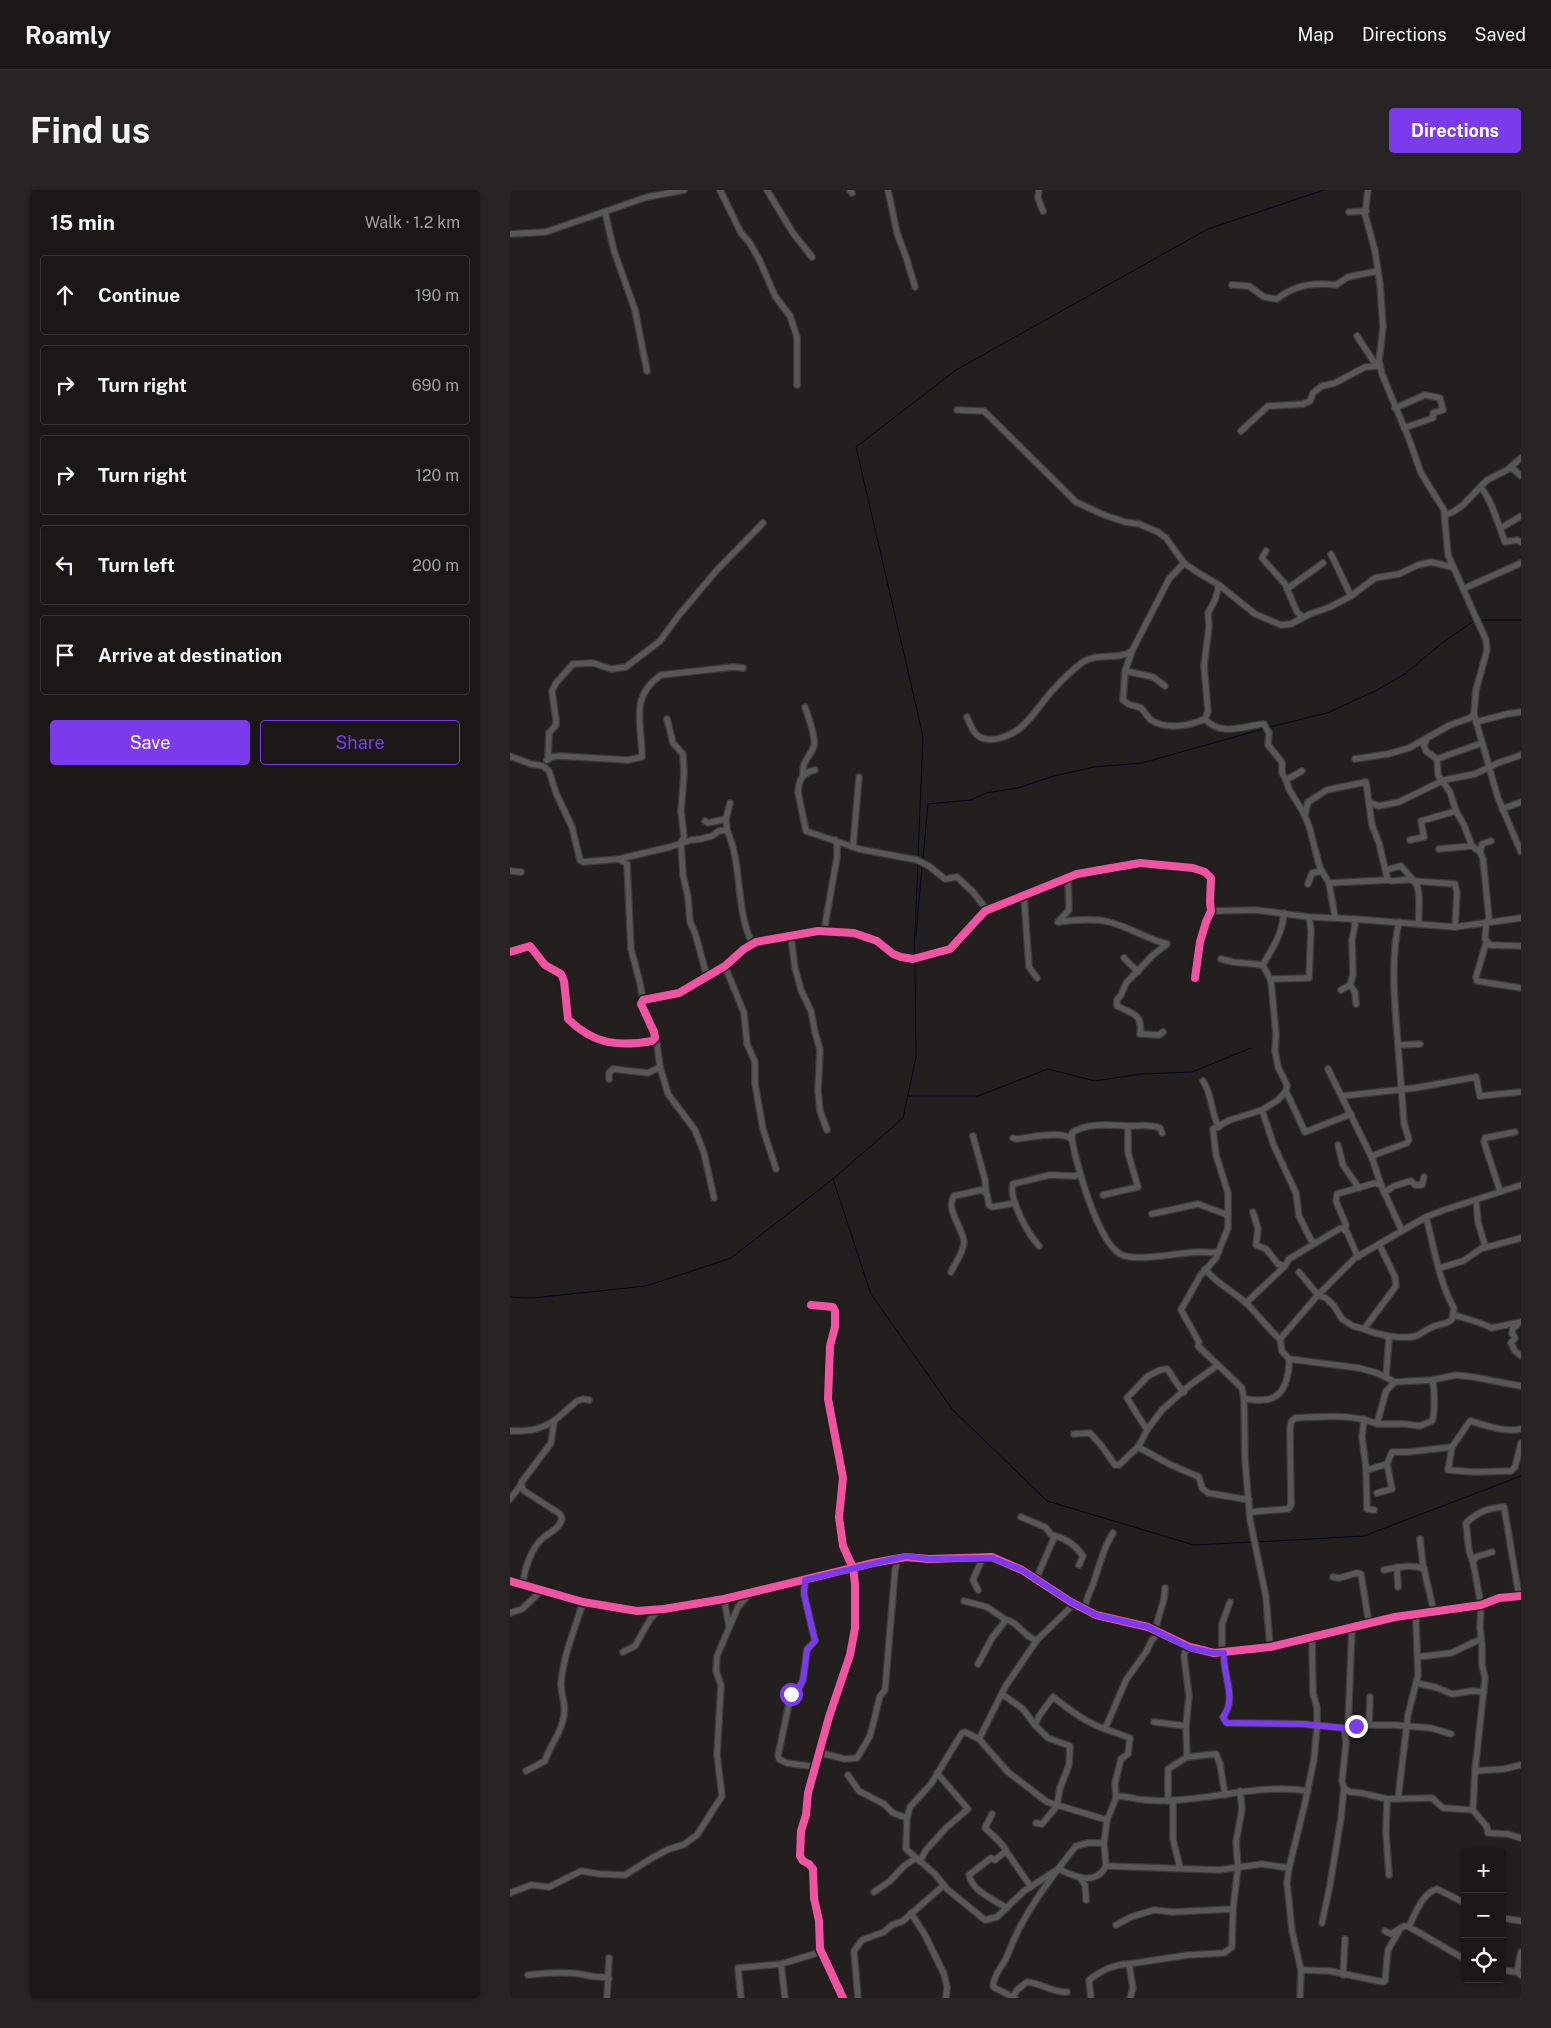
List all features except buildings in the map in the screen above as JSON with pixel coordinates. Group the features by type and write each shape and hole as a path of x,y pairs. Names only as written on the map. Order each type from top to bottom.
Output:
{"street":[{"path":"510,234 546,232 647,197 684,190"},
{"path":"720,190 741,233 749,242 776,296 790,316 797,337 797,385"},
{"path":"766,190 793,232 812,257"},
{"path":"888,190 897,233 915,287"},
{"path":"1039,190 1038,198 1043,211"},
{"path":"1368,190 1366,211 1378,271 1383,327 1380,366 1386,386 1421,473 1442,505 1445,515 1446,544 1452,567 1487,645 1476,690 1474,714 1502,809 1521,852"},
{"path":"1349,212 1366,211"},
{"path":"605,212 614,251 635,310 647,371"},
{"path":"1232,285 1249,286 1264,297 1277,299 1295,287 1325,284 1336,285 1348,277 1378,271"},
{"path":"1357,336 1374,362 1380,366"},
{"path":"1241,430 1268,406 1303,404 1310,401 1313,393 1322,386 1336,383 1365,367 1380,366"},
{"path":"1395,408 1426,395 1440,398 1443,410 1433,413 1433,418 1404,428"},
{"path":"957,410 984,411 1076,502 1104,515 1125,522 1139,524 1158,532 1166,538 1184,563 1219,585 1258,616 1284,626 1351,596 1375,578 1399,574 1418,565 1431,562 1452,567"},
{"path":"1445,515 1463,505 1487,480 1511,467 1521,458"},
{"path":"1511,467 1521,476"},
{"path":"1480,488 1486,492 1505,542 1517,540 1521,542"},
{"path":"1501,528 1521,516"},
{"path":"543,766 548,759 549,733 556,725 552,691 566,670 573,664 593,663 611,669 626,668 660,641 679,614 717,570 763,523"},
{"path":"1266,551 1262,558 1287,589 1297,612 1303,617"},
{"path":"1331,554 1351,596"},
{"path":"1184,563 1169,579 1132,651 1125,671 1123,700 1129,706 1141,708 1150,719 1161,724 1177,726 1194,724 1205,720"},
{"path":"1287,589 1323,563"},
{"path":"1463,589 1521,563"},
{"path":"1205,720 1208,711 1204,666 1209,626 1208,613 1215,600 1219,585"},
{"path":"967,717 975,734 985,740 994,740 1019,728 1050,692 1084,661 1104,657 1118,657 1132,651"},
{"path":"548,759 560,756 628,760 642,757 640,701 643,692 653,680 661,675 733,667 743,668"},
{"path":"1125,671 1153,677 1165,686"},
{"path":"805,707 814,742 813,748 804,762 803,775 800,779 798,792 803,812 804,828 809,832 853,847 919,861 945,879 955,877 960,879 987,910"},
{"path":"1476,722 1521,712"},
{"path":"1355,759 1388,754 1409,748 1450,725 1470,718 1474,714"},
{"path":"667,719 673,743 683,754 682,812 684,837 681,843 690,922 707,977"},
{"path":"1205,720 1212,727 1221,730 1264,724 1269,733 1268,745 1282,762 1282,773 1289,789 1305,815 1322,871 1329,882 1335,917"},
{"path":"1427,737 1424,746 1426,751 1437,759"},
{"path":"1437,759 1482,743"},
{"path":"1369,802 1379,806 1398,802 1444,780 1475,774 1521,755"},
{"path":"510,756 543,766 549,771 556,794 572,827 580,860 583,862 619,859 670,848 727,830"},
{"path":"1437,759 1438,775 1444,780 1450,792 1456,812 1464,825 1472,846 1480,852"},
{"path":"803,775 815,770"},
{"path":"1286,780 1302,771"},
{"path":"853,847 859,777"},
{"path":"1305,815 1306,804 1327,790 1363,782 1367,784 1372,825 1388,880"},
{"path":"1502,809 1521,802"},
{"path":"730,803 726,818 727,830 734,847 743,916 747,935 752,943"},
{"path":"1410,840 1424,837 1421,821 1456,812"},
{"path":"704,821 708,823 726,818"},
{"path":"824,931 837,851 834,840"},
{"path":"1491,841 1481,845 1480,852 1483,860 1489,918 1486,924 1484,935 1486,942 1477,981 1521,988"},
{"path":"1439,849 1472,846"},
{"path":"619,859 627,864 631,949 640,982 641,1004 654,1032 660,1067 668,1094 694,1130 704,1153 714,1198"},
{"path":"642,1000 678,994 724,966 752,943 824,931 859,934 877,941 901,958 913,958 950,948 980,915 987,910 1068,877 1140,863 1193,868 1205,872 1211,878 1210,902 1212,911 1206,922 1200,942 1195,978"},
{"path":"1386,870 1401,866 1417,884 1419,901 1417,917 1419,924"},
{"path":"510,871 522,872"},
{"path":"1308,884 1312,873 1322,871"},
{"path":"1068,877 1069,910 1058,922 1096,920 1110,922 1154,941 1167,944 1153,955 1126,983 1122,995 1117,1000 1118,1006 1138,1016 1141,1023 1140,1034 1159,1035 1163,1032"},
{"path":"1329,882 1414,880 1455,884 1457,893 1455,928"},
{"path":"1024,896 1029,967 1037,978"},
{"path":"1212,911 1256,910 1309,917 1335,917 1455,928 1521,918"},
{"path":"1263,965 1276,943 1283,925 1284,913"},
{"path":"1271,981 1273,979 1309,978 1311,930 1309,917"},
{"path":"1341,990 1350,985 1354,975 1352,940 1355,925 1354,919"},
{"path":"1372,1158 1374,1155 1407,1143 1409,1140 1404,1123 1400,1088 1394,990 1394,951 1399,922"},
{"path":"792,937 795,968 801,990 811,1011 820,1050 818,1091 820,1111 827,1130"},
{"path":"1486,942 1490,945 1521,946"},
{"path":"510,944 518,948"},
{"path":"510,952 518,948 530,946 544,965 560,974 564,981 568,1019 586,1033 599,1040 623,1045 654,1040"},
{"path":"1124,958 1138,972"},
{"path":"1221,959 1263,965"},
{"path":"1263,965 1271,981 1276,1034 1275,1051 1278,1070 1287,1085 1286,1092 1303,1130 1305,1132 1351,1114"},
{"path":"724,966 744,1013 747,1044 755,1062 755,1084 764,1129 776,1169"},
{"path":"1350,985 1355,992 1356,1004"},
{"path":"1398,1045 1420,1044"},
{"path":"609,1079 613,1069 648,1072 660,1067"},
{"path":"1328,1068 1372,1158 1384,1193 1402,1231"},
{"path":"1342,1096 1400,1088 1415,1088 1476,1077 1480,1096 1521,1092"},
{"path":"1203,1081 1209,1092 1212,1111 1219,1127"},
{"path":"1270,1647 1266,1597 1253,1538 1250,1512 1242,1388 1198,1346 1199,1342 1182,1310 1200,1276 1216,1258 1228,1228 1228,1193 1214,1148 1213,1129 1230,1120 1262,1110 1278,1100 1286,1092"},
{"path":"1262,1110 1274,1146 1296,1193 1299,1216 1311,1240 1315,1242"},
{"path":"1162,1133 1160,1128 1153,1125 1101,1124 1078,1129 1072,1133 1071,1139 1086,1196 1096,1220 1119,1253 1145,1257 1218,1252"},
{"path":"1103,1195 1138,1187 1128,1153 1128,1126"},
{"path":"1500,1192 1484,1142 1485,1138 1490,1136 1515,1132"},
{"path":"1013,1138 1016,1140 1045,1135 1061,1135 1068,1136 1071,1139"},
{"path":"973,1136 985,1180 989,1205 992,1208 1015,1203"},
{"path":"1338,1145 1342,1165 1359,1188"},
{"path":"1039,1246 1029,1233 1015,1203 1012,1189 1015,1183 1050,1175 1075,1176 1080,1173"},
{"path":"1384,1193 1394,1186 1411,1181 1415,1185 1422,1185 1424,1177"},
{"path":"1358,1257 1345,1230 1346,1225 1336,1197 1340,1192 1375,1183 1381,1185"},
{"path":"1280,1339 1318,1295 1347,1265 1358,1257 1426,1217 1521,1185"},
{"path":"951,1272 964,1241 951,1200 954,1196 966,1193 981,1190 986,1192"},
{"path":"1476,1200 1484,1248"},
{"path":"1152,1214 1198,1204 1228,1214"},
{"path":"1253,1212 1258,1229 1256,1245 1266,1249 1278,1264 1284,1266"},
{"path":"1299,1272 1318,1295 1326,1298 1334,1306 1346,1322 1364,1329 1386,1336 1415,1336 1433,1326 1450,1322 1454,1308 1449,1301 1434,1254 1426,1217"},
{"path":"1246,1303 1289,1259 1305,1251 1315,1242 1338,1229 1345,1230"},
{"path":"1440,1268 1463,1261 1484,1248 1521,1238"},
{"path":"1364,1329 1396,1286 1395,1277 1379,1244"},
{"path":"1205,1269 1214,1280 1246,1303 1280,1339 1282,1351 1289,1359 1359,1368 1395,1382 1432,1380 1456,1375 1521,1386"},
{"path":"811,1305 833,1307 835,1311 835,1327 830,1346 828,1399 843,1478 840,1524 843,1546 853,1568 856,1591 854,1638 808,1793 806,1816 801,1831 800,1856 813,1869 813,1887 819,1921 821,1952 843,1998"},
{"path":"1453,1315 1472,1322 1487,1324 1491,1328 1521,1322"},
{"path":"1521,1322 1513,1328 1512,1333 1515,1338 1511,1343 1515,1351 1521,1356"},
{"path":"1386,1336 1389,1338 1386,1377"},
{"path":"1244,1399 1270,1399 1276,1396 1287,1378 1289,1359"},
{"path":"1074,1434 1090,1433 1116,1465 1129,1457 1138,1447 1147,1430 1162,1410 1190,1385 1218,1365"},
{"path":"1147,1430 1127,1398 1145,1378 1160,1370 1167,1369 1176,1385 1184,1392"},
{"path":"1250,1512 1288,1509 1291,1505 1290,1430 1291,1422 1295,1418 1331,1418 1338,1415 1377,1424 1420,1426 1432,1421 1434,1415 1434,1387 1432,1380"},
{"path":"1377,1424 1386,1391 1395,1382"},
{"path":"510,1431 530,1432 540,1429 554,1421 577,1401 589,1400"},
{"path":"1364,1420 1362,1437 1366,1468 1367,1509 1374,1510"},
{"path":"510,1499 551,1443 554,1421"},
{"path":"1521,1429 1504,1429 1470,1421 1452,1447 1449,1471 1511,1471 1516,1467 1521,1443"},
{"path":"1138,1447 1171,1465 1199,1477 1202,1488 1208,1493 1249,1500"},
{"path":"1377,1493 1392,1489 1388,1464 1392,1452 1452,1447"},
{"path":"1366,1468 1370,1469 1388,1464"},
{"path":"521,1485 523,1490 560,1514 562,1519 561,1524 543,1538 535,1548 523,1578 523,1585"},
{"path":"510,1581 583,1602 637,1611 659,1610 724,1598 898,1558 983,1557 1001,1560 1022,1570 1074,1604 1096,1615 1129,1622 1157,1631 1190,1648 1223,1653 1270,1647 1395,1618 1481,1605 1499,1598 1521,1595 1518,1590 1504,1507 1488,1508 1476,1514 1466,1523 1468,1551 1474,1562 1481,1605 1484,1692 1475,1771 1473,1810 1487,1827 1489,1834 1508,1834 1521,1838"},
{"path":"1022,1517 1045,1527 1054,1540 1036,1579"},
{"path":"1085,1610 1086,1600 1101,1554 1113,1534"},
{"path":"1052,1536 1061,1537 1074,1546 1083,1556 1080,1564"},
{"path":"1420,1539 1424,1569 1434,1612"},
{"path":"1474,1562 1476,1556 1492,1552"},
{"path":"978,1590 974,1580 983,1557"},
{"path":"820,1752 845,1759 857,1758 870,1736 880,1696 885,1690 888,1672 888,1644 895,1570 898,1558"},
{"path":"1384,1570 1397,1567 1418,1567 1424,1569"},
{"path":"1397,1567 1398,1587"},
{"path":"1333,1577 1339,1578 1358,1573 1361,1574 1369,1624"},
{"path":"805,1580 804,1594 815,1641 807,1650 803,1680 796,1693 791,1694 778,1756 779,1760 787,1763 816,1767"},
{"path":"1105,1729 1126,1680 1146,1652 1157,1631 1165,1588"},
{"path":"510,1613 522,1608 541,1591"},
{"path":"510,1893 531,1886 549,1887 581,1871 625,1875 669,1849 683,1845 697,1835 722,1796 717,1755 721,1685 716,1666 720,1645 738,1607 752,1591"},
{"path":"724,1598 729,1629"},
{"path":"526,1771 546,1761 548,1753 559,1736 565,1713 561,1684 564,1662 583,1602"},
{"path":"964,1602 986,1607 1006,1620 1011,1621 1028,1637 1037,1640"},
{"path":"1230,1602 1222,1624 1223,1662 1230,1702 1229,1708 1223,1717 1225,1722 1346,1728 1369,1725 1407,1726 1430,1728 1451,1734"},
{"path":"978,1738 1005,1687 1037,1640 1074,1604"},
{"path":"624,1652 635,1646 651,1618 659,1610"},
{"path":"1398,1799 1407,1726 1416,1683 1418,1657 1416,1622 1417,1616 1422,1614"},
{"path":"978,1664 992,1638 1006,1620"},
{"path":"1322,1924 1337,1847 1344,1788 1342,1781 1346,1743 1352,1628"},
{"path":"1300,1998 1301,1970 1291,1922 1287,1883 1288,1868 1308,1791 1314,1759 1317,1707 1313,1694 1312,1638"},
{"path":"1418,1657 1451,1653 1481,1638"},
{"path":"1187,1757 1186,1726 1189,1696 1184,1656 1185,1652 1190,1648"},
{"path":"1416,1683 1435,1687 1452,1694 1472,1691 1484,1692"},
{"path":"1002,1694 1023,1709 1048,1738 1070,1746 1069,1765 1060,1788 1056,1806 1042,1824 1036,1823"},
{"path":"1035,1725 1039,1716 1053,1697 1070,1711 1097,1727 1130,1738 1128,1754 1121,1759 1116,1783 1116,1797 1107,1820 1104,1844 1106,1866 1102,1874 1095,1877 1080,1878 1058,1869"},
{"path":"1369,1725 1370,1697"},
{"path":"1154,1722 1186,1726"},
{"path":"1058,1869 1013,1900 997,1917 985,1920 906,1849 907,1818 910,1807 931,1784 962,1733 965,1732 978,1738 1008,1772 1047,1802 1107,1820"},
{"path":"1180,1868 1173,1839 1168,1769 1187,1757 1216,1754 1220,1764 1225,1795"},
{"path":"1475,1771 1504,1769 1521,1765"},
{"path":"874,1892 890,1881 904,1866 918,1860 947,1827 968,1809 937,1773"},
{"path":"848,1775 859,1791 884,1804 893,1813 907,1818"},
{"path":"1116,1797 1171,1800 1225,1795 1240,1791 1270,1791 1288,1788 1308,1791"},
{"path":"1344,1788 1350,1792 1387,1799 1432,1798 1443,1808 1473,1810"},
{"path":"1091,1998 1090,1980 1119,1964 1188,1955 1224,1953 1232,1947 1233,1909 1238,1867 1236,1842 1242,1809 1240,1791"},
{"path":"1387,1799 1389,1875"},
{"path":"992,1814 985,1828 1005,1846 1006,1851 1031,1887"},
{"path":"1068,1992 1062,1992 1034,1982 1027,1982 1017,1990 1014,1998 1001,1995 993,1986 995,1977 1008,1955 1012,1940 1058,1869 1076,1846 1088,1842 1104,1844"},
{"path":"1006,1851 995,1860 991,1858 969,1875 971,1882 989,1898 1007,1908"},
{"path":"1106,1866 1219,1870 1262,1864 1288,1868"},
{"path":"1080,1878 1085,1885 1086,1900"},
{"path":"858,1998 854,1952 862,1940 884,1932 892,1925 903,1921 944,1885"},
{"path":"1409,1926 1430,1891 1437,1889 1461,1901"},
{"path":"1116,1925 1131,1917 1154,1910 1173,1912 1233,1909"},
{"path":"912,1913 944,1974 947,1987 946,1998"},
{"path":"1506,1919 1521,1921"},
{"path":"1385,1931 1391,1934 1405,1926 1409,1926 1429,1940 1461,1957"},
{"path":"1301,1970 1330,1971 1380,1983 1385,1981 1388,1950 1399,1931"},
{"path":"1343,1974 1344,1939"},
{"path":"741,1998 738,1968 781,1964 821,1952"},
{"path":"1506,1971 1519,1974 1521,1952"},
{"path":"607,1998 609,1958"},
{"path":"781,1964 785,1998"},
{"path":"1129,1964 1133,1988 1130,1998"},
{"path":"528,1975 573,1972 590,1976 604,1976 609,1979"}],"waterway":[{"path":"918,857 923,736 856,447 956,370 1208,229 1324,190"},
{"path":"1480,620 1521,620"},
{"path":"1270,727 1327,713 1377,690 1405,674 1442,643 1474,621"},
{"path":"923,859 928,804 971,800 986,793 1018,788 1054,776 1094,767 1142,763 1263,729"},
{"path":"914,952 918,863"},
{"path":"916,936 922,866"},
{"path":"510,1297 532,1298 646,1286 731,1258 833,1179 903,1118 916,1057 915,965"},
{"path":"909,1096 978,1096 1048,1069 1095,1081 1140,1074 1192,1072 1251,1048"},
{"path":"833,1179 871,1294 952,1409 1047,1501 1194,1545 1253,1542"},
{"path":"1257,1542 1364,1536 1521,1476"}],"cycle path":[{"path":"510,952 530,946 545,965 561,974 564,981 568,1019 577,1027 587,1034 607,1042 640,1043 652,1041 655,1038 641,1004 643,1000 679,993 725,966 744,949 756,942 818,931 854,933 877,941 893,954 913,959 950,949 985,911 1077,874 1140,863 1193,868 1205,872 1211,878 1211,911 1200,942 1195,978"},
{"path":"811,1305 833,1307 835,1311 835,1327 830,1346 828,1399 843,1478 839,1517 843,1546 853,1568 855,1628 850,1655 829,1717 808,1793 806,1815 801,1831 800,1856 813,1869 814,1898 819,1921 820,1949 843,1998"},
{"path":"510,1581 583,1602 637,1611 664,1609 724,1599 873,1563 906,1557 929,1559 992,1557 1022,1570 1071,1602 1096,1615 1148,1627 1190,1647 1214,1653 1270,1647 1395,1617 1481,1605 1499,1598 1521,1596"}],"route":[{"path":"791,1694 796,1693 803,1680 807,1650 815,1641 803,1588 805,1580 906,1556 929,1559 983,1557 1001,1560 1022,1570 1071,1602 1096,1615 1148,1627 1190,1648 1224,1653 1223,1662 1230,1702 1229,1708 1223,1717 1228,1724 1277,1723 1344,1728 1356,1726"}]}
